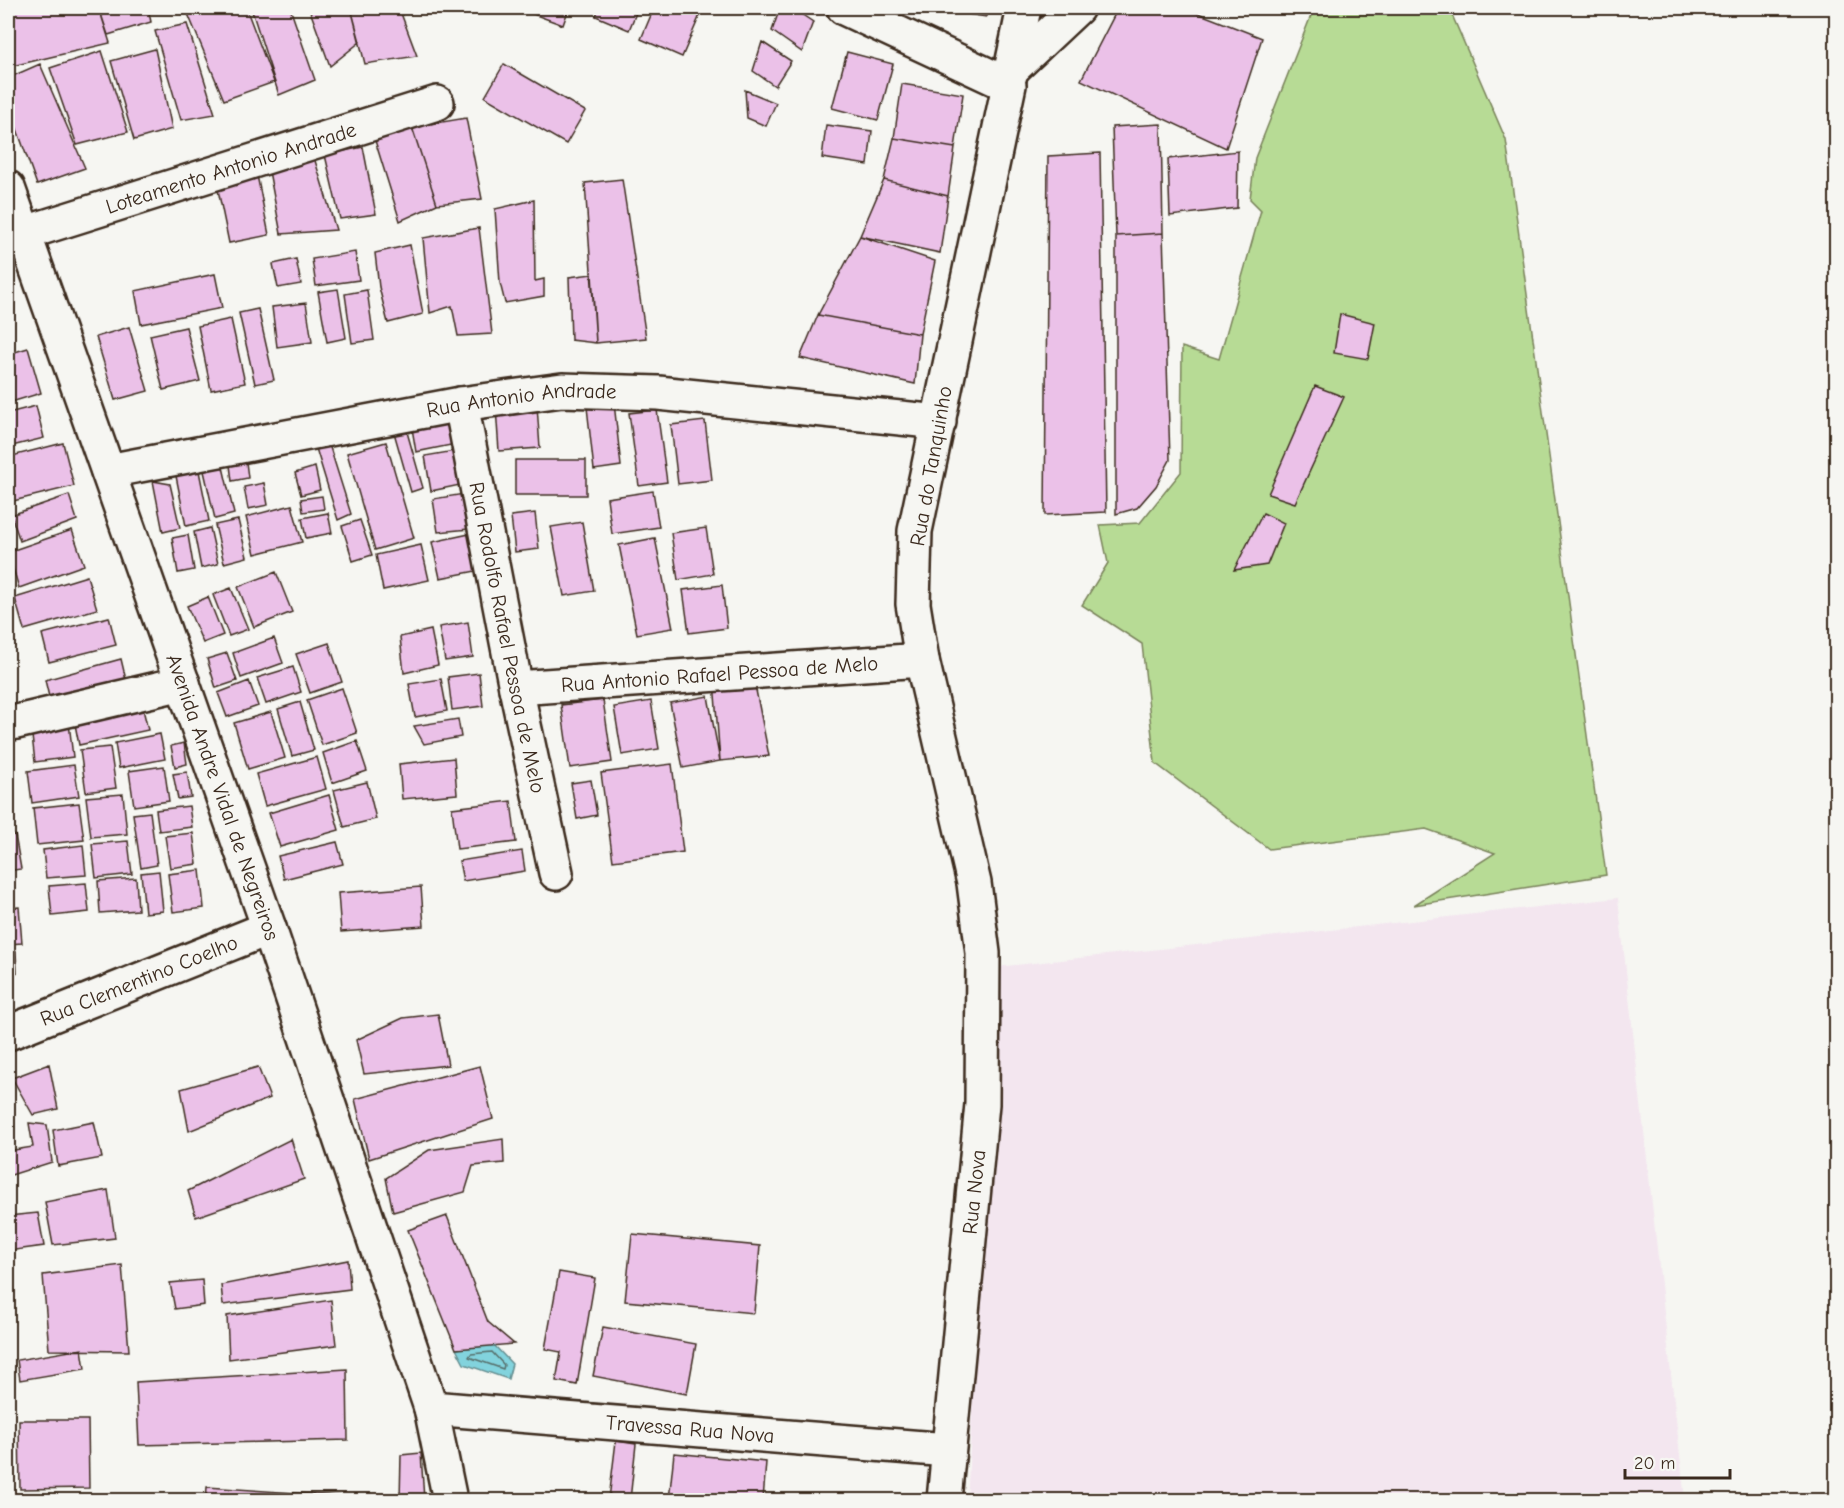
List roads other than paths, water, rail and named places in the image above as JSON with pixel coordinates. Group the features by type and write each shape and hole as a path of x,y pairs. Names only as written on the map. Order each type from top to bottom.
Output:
{"street":[{"path":"844,8 1010,78 1077,8"},
{"name":"Rua do Tanquinho","path":"974,883 922,660 913,604 915,531 1024,8"},
{"name":"Loteamento Antonio Andrade","path":"25,234 437,103"},
{"name":"Avenida Andre Vidal de Negreiros","path":"8,188 269,928 431,1408 450,1500"},
{"name":"Rua Antonio Andrade","path":"108,471 461,404 562,390 658,393 939,422"},
{"name":"Rua Rodolfo Rafael Pessoa de Melo","path":"461,404 516,688 556,873"},
{"name":"Rua Antonio Rafael Pessoa de Melo","path":"516,688 922,660"},
{"path":"8,724 183,682"},
{"name":"Rua Nova","path":"944,1500 982,1104 983,952 974,883"},
{"name":"Rua Clementino Coelho","path":"8,1034 269,928"},
{"name":"Travessa Rua Nova","path":"431,1408 948,1450"}],"water":[{"path":"494,1345 512,1364 508,1379 464,1364 456,1349"}]}
